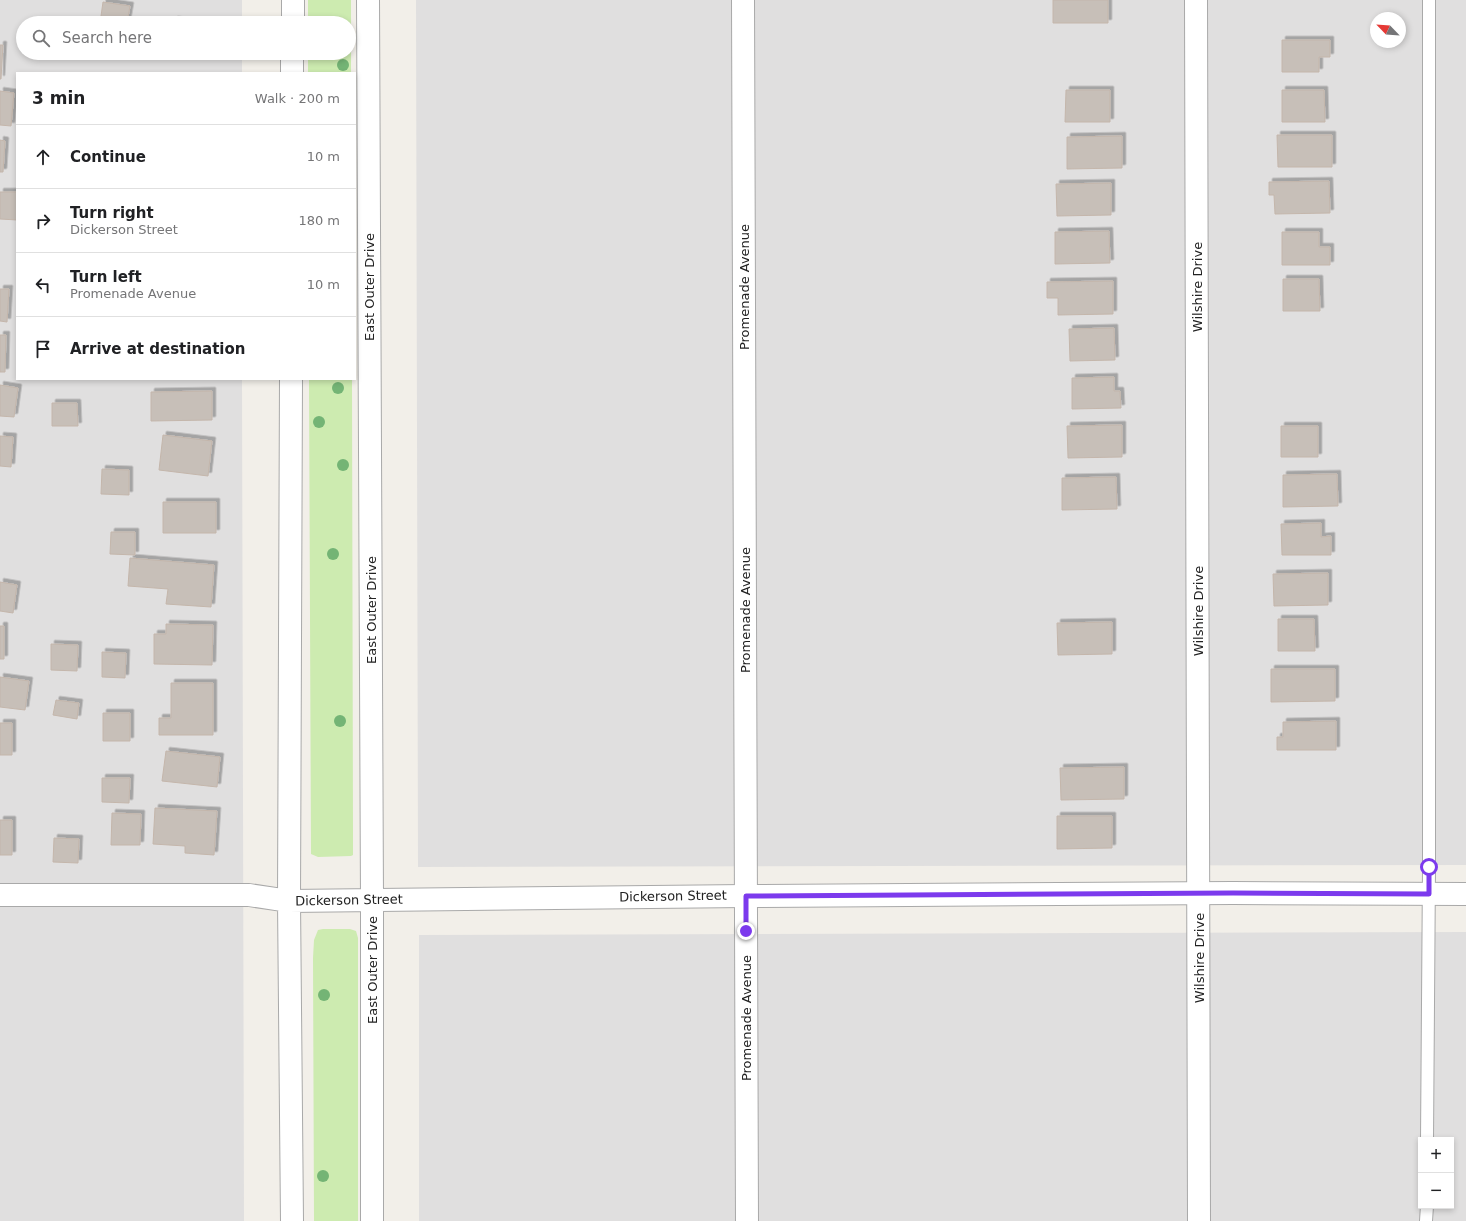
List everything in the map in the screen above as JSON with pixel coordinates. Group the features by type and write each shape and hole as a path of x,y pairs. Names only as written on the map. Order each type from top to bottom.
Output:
{"street":[{"path":"292,16 293,0"},
{"name":"East Outer Drive","path":"368,0 372,1221"},
{"name":"Promenade Avenue","path":"743,0 747,1221"},
{"name":"Wilshire Drive","path":"1196,0 1199,1221"},
{"path":"292,60 292,72"},
{"path":"291,380 290,901 292,1221"},
{"name":"Dickerson Street","path":"0,895 249,895 290,901 746,896 1466,894"}],"lane":[{"path":"1427,1137 1429,894 1429,0"},
{"path":"1426,1221 1427,1209"}],"shaded area":[{"path":"0,0 242,0 242,16 16,16 16,60 242,60 242,72 16,72 16,380 242,380 244,1221 0,1221"},
{"path":"416,0 1466,0 1466,865 418,867"},
{"path":"1466,932 1466,1221 419,1221 419,935"}],"green space":[{"path":"308,0 351,0 351,16 308,16"},
{"path":"308,60 351,60 351,72 308,72"},
{"path":"309,380 352,380 353,855 318,857 311,854"},
{"path":"350,929 356,931 358,938 358,1221 314,1221 313,958 314,940 318,930"}],"building":[{"path":"1053,0 1108,0 1108,23 1053,23"},
{"path":"103,2 130,6 128,16 101,16"},
{"path":"1282,40 1330,40 1330,57 1319,57 1319,72 1282,72"},
{"path":"0,45 3,45 1,79 0,79"},
{"path":"1066,90 1110,90 1110,122 1065,122"},
{"path":"1282,90 1324,90 1325,122 1282,122"},
{"path":"0,91 14,93 11,126 0,125"},
{"path":"1277,135 1332,135 1332,167 1278,167"},
{"path":"1122,136 1122,168 1067,169 1067,137"},
{"path":"0,140 5,141 3,172 0,172"},
{"path":"1329,181 1330,213 1275,214 1274,195 1269,195 1269,182"},
{"path":"1111,183 1111,215 1057,216 1056,184"},
{"path":"0,192 16,192 16,220 0,219"},
{"path":"1109,231 1110,263 1055,264 1055,232"},
{"path":"1282,232 1319,232 1319,247 1330,247 1330,265 1282,265"},
{"path":"1283,279 1319,279 1320,311 1283,311"},
{"path":"1113,281 1113,314 1058,315 1058,298 1047,298 1047,282"},
{"path":"0,289 9,289 7,322 0,321"},
{"path":"1114,328 1115,360 1070,361 1069,329"},
{"path":"0,335 6,335 5,372 0,372"},
{"path":"1114,377 1114,391 1120,391 1121,408 1072,409 1072,378"},
{"path":"0,385 18,388 14,417 0,416"},
{"path":"212,391 212,420 151,421 151,392"},
{"path":"52,403 77,403 78,426 52,426"},
{"path":"1122,425 1122,457 1068,458 1067,426"},
{"path":"1281,426 1318,426 1318,457 1281,457"},
{"path":"163,435 212,441 208,476 159,470"},
{"path":"0,436 13,437 11,467 0,466"},
{"path":"102,469 129,470 129,495 101,494"},
{"path":"1337,474 1338,506 1283,507 1283,475"},
{"path":"1116,477 1117,509 1062,510 1062,478"},
{"path":"163,502 216,502 216,533 163,533"},
{"path":"1321,523 1321,537 1331,536 1331,555 1282,555 1281,524"},
{"path":"111,532 135,532 135,555 110,554"},
{"path":"130,558 214,565 211,607 166,604 168,589 128,586"},
{"path":"1328,573 1328,605 1274,606 1273,574"},
{"path":"0,582 17,585 13,613 0,611"},
{"path":"1278,619 1314,619 1315,651 1278,651"},
{"path":"1112,622 1112,654 1058,655 1057,623"},
{"path":"166,624 213,625 212,665 154,664 154,634 166,634"},
{"path":"0,626 4,626 4,659 0,659"},
{"path":"51,644 78,645 77,671 51,670"},
{"path":"102,652 126,653 125,678 102,677"},
{"path":"1271,669 1335,669 1335,701 1271,702"},
{"path":"0,677 29,681 25,710 0,707"},
{"path":"171,683 213,683 213,735 159,735 159,718 171,718"},
{"path":"56,700 79,703 77,719 53,715"},
{"path":"103,713 130,713 130,741 103,741"},
{"path":"1336,721 1336,750 1277,750 1277,737 1283,737 1283,722"},
{"path":"0,723 12,723 12,755 0,755"},
{"path":"166,751 220,757 217,787 162,781"},
{"path":"1124,767 1124,799 1061,800 1060,768"},
{"path":"102,778 130,778 129,803 102,802"},
{"path":"155,808 217,811 214,855 185,853 185,846 153,844"},
{"path":"112,813 141,814 140,845 111,845"},
{"path":"1057,816 1112,816 1112,848 1057,849"},
{"path":"0,820 12,820 12,855 0,855"},
{"path":"54,838 79,839 78,863 53,862"}],"route":[{"path":"746,931 746,896 1233,893 1429,894 1429,867"}]}
